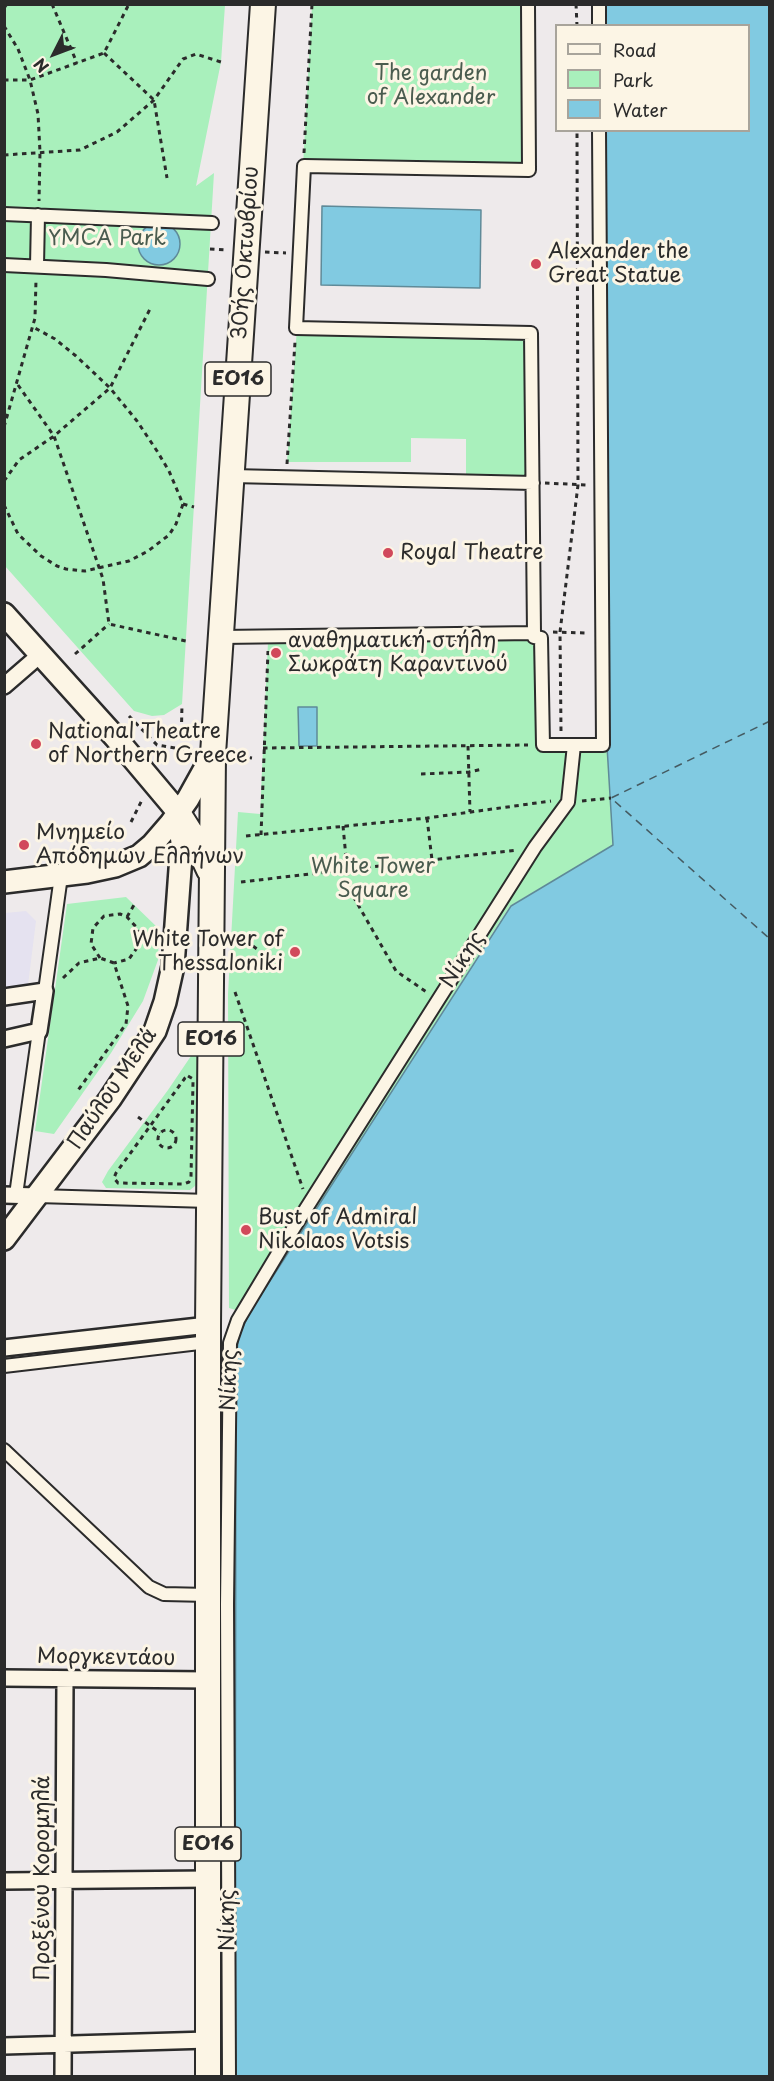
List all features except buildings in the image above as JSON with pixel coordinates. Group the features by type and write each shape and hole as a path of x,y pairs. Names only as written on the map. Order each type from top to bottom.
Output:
{"main road":[{"name":"30ής Οκτωβρίου","path":"213,754 263,4"},
{"path":"4,614 115,737 178,813 199,847 212,880"},
{"path":"4,882 102,869 132,860 152,845 178,813 213,754"},
{"name":"Νίκης","path":"208,2076 208,1334 213,754"},
{"name":"Παύλου Μελά","path":"4,1239 19,1196 126,1077 147,1045 160,1017 170,982 176,937 182,855 178,813"}],"street":[{"path":"528,4 530,170 304,166 296,328 531,333 534,638 541,638 543,745 603,745 599,132"},
{"path":"599,4 599,24"},
{"path":"4,214 212,223"},
{"path":"37,266 38,215"},
{"path":"4,265 208,279"},
{"path":"232,476 533,483"},
{"path":"221,637 534,633"},
{"path":"4,686 41,654"},
{"name":"Νίκης","path":"229,2076 227,1605 230,1342 238,1320 283,1245 438,999 536,847 568,802 567,745"},
{"path":"61,876 19,1196 209,1201"},
{"path":"4,997 45,991"},
{"path":"4,1039 39,1031"},
{"path":"4,1348 208,1334"},
{"path":"4,1366 208,1334"},
{"path":"4,1450 149,1587 164,1594 208,1595"},
{"name":"Μοργκεντάου","path":"4,1678 207,1680"},
{"name":"Προξένου Κορομηλά","path":"63,2076 65,1680"},
{"path":"4,1881 208,1879"},
{"path":"4,2046 208,2040"}],"path":[{"path":"52,4 76,63"},
{"path":"4,80 30,80 104,53 129,4"},
{"path":"304,166 312,4"},
{"path":"576,4 577,24"},
{"path":"4,26 18,49 30,80 38,114 40,152 38,215"},
{"path":"104,53 154,100 167,178"},
{"path":"4,155 80,150 117,132 154,100 183,59 196,54 221,62"},
{"path":"567,745 561,632 578,484 577,132"},
{"path":"4,427 18,385 35,318 37,266"},
{"path":"4,482 19,460 54,436 110,388 150,309"},
{"path":"4,505 18,534 50,562 75,571 100,569 129,561 158,544 169,535 176,524 183,504 169,471 157,451 137,421 110,388 69,351 33,327"},
{"path":"286,477 296,328"},
{"path":"18,385 54,436 100,569 107,599 109,624"},
{"path":"533,483 600,485"},
{"path":"183,504 194,507"},
{"path":"109,624 186,641"},
{"path":"75,654 109,624"},
{"path":"534,633 602,633"},
{"path":"261,835 268,637"},
{"path":"129,716 157,745 181,749 182,704"},
{"path":"263,748 543,745"},
{"path":"468,746 470,812"},
{"path":"421,774 469,772 483,769"},
{"path":"546,810 555,792"},
{"path":"131,822 146,794"},
{"path":"246,836 427,818 551,801 568,802 611,798"},
{"path":"427,818 432,860"},
{"path":"343,826 349,889 396,971 438,999"},
{"path":"241,882 523,850 517,859"},
{"path":"128,917 135,905"},
{"path":"63,978 79,963 100,958 114,963 129,959 139,945 138,929 128,917 112,914 104,916 93,928 91,944 100,958"},
{"path":"238,936 266,955"},
{"path":"76,1093 126,1024 128,1006 114,963"},
{"path":"235,992 305,1195 311,1185"},
{"path":"191,1077 193,1082 191,1177 188,1183 119,1183 114,1179 150,1126 185,1078 191,1077"},
{"path":"138,1117 160,1133"},
{"path":"167,1130 174,1133 176,1140 174,1145 169,1148 161,1146 158,1138 160,1133 167,1130"}],"shaded area":[{"path":"26,911 36,921 28,985 5,989 5,913"}],"green space":[{"name":"YMCA Park","path":"4,5 225,5 221,62 196,186 214,173 182,704 164,715 152,716 134,711 5,566"},
{"name":"The garden of Alexander","path":"312,5 528,5 529,170 303,166"},
{"path":"297,328 531,333 532,478 466,478 466,439 411,438 411,462 287,462"},
{"name":"White Tower Square","path":"541,638 543,745 607,746 614,845 510,906 250,1312 242,1312 229,1308 228,994 238,812 260,814 268,642","holes":["299,707 317,707 317,747 299,747"]},
{"path":"126,897 159,929 158,960 143,1001 111,1053 54,1134 35,1131 67,904"},
{"path":"196,1053 201,1058 197,1182 195,1186 190,1190 106,1188 102,1182 108,1171 191,1056"}],"water":[{"path":"603,5 769,5 769,2076 235,2076 236,1357 239,1336 250,1312 511,906 613,845 607,746 604,132 750,132 750,24 604,24"},
{"path":"322,206 481,210 480,288 321,285"},
{"path":"159,223 167,224 174,229 179,236 179,252 174,259 167,264 159,265 151,264 144,259 139,252 138,244 139,236 144,229 151,224"},
{"path":"298,707 317,707 317,746 299,746"}],"ferry route":[{"path":"770,721 611,798 770,939"}],"place":[{"name":"Alexander the Great Statue","path":"536,264"},
{"name":"Royal Theatre","path":"388,553"},
{"name":"αναθηματική στήλη Σωκράτη Καραντινού","path":"276,653"},
{"name":"National Theatre of Northern Greece","path":"36,744"},
{"name":"Μνημείο Απόδημων Ελλήνων","path":"24,845"},
{"name":"White Tower of Thessaloniki","path":"295,952"},
{"name":"Bust of Admiral Nikolaos Votsis","path":"246,1230"}]}
